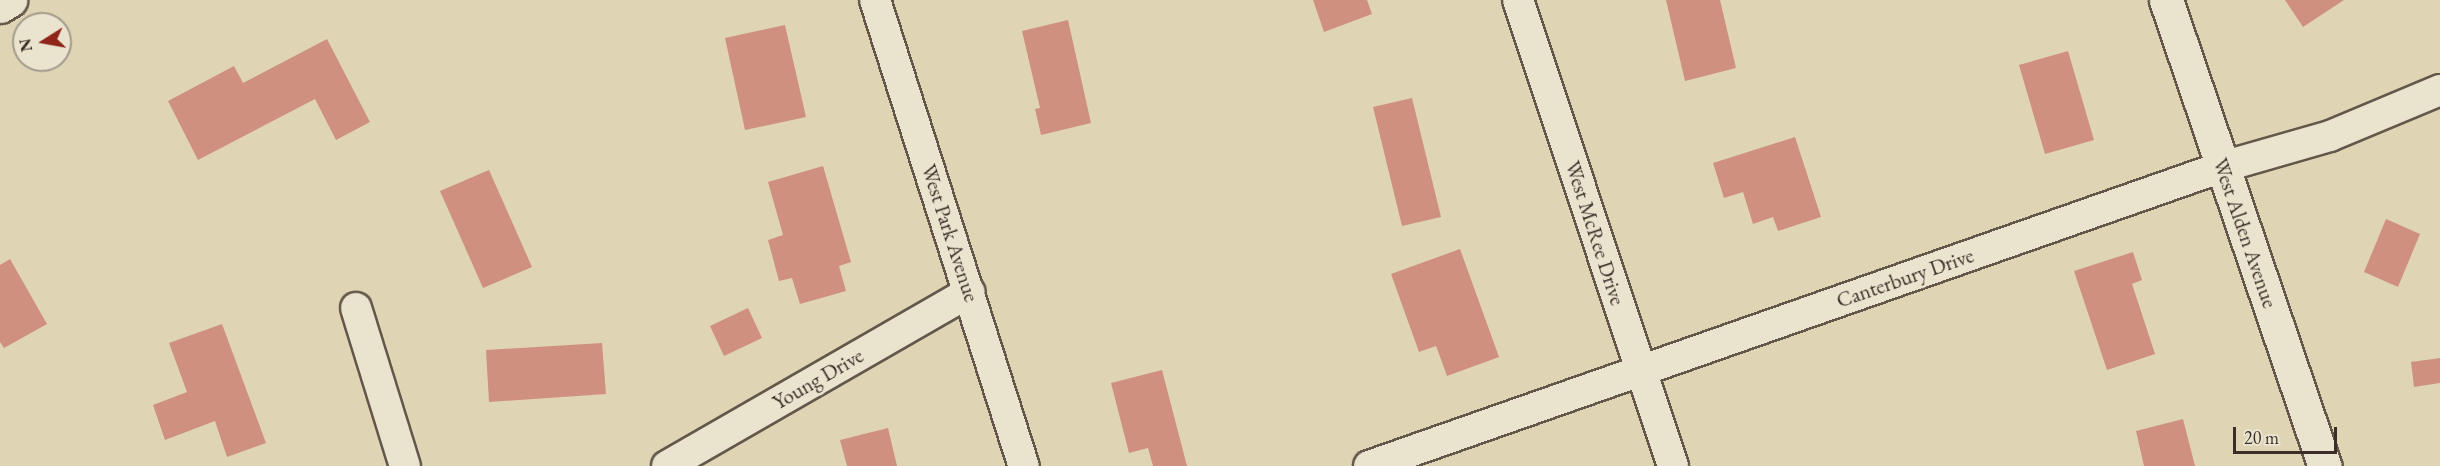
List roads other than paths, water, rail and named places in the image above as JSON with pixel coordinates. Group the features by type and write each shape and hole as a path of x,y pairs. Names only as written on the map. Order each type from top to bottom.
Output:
{"street":[{"path":"0,6 10,0"},
{"name":"West Park Avenue","path":"875,0 1024,466"},
{"name":"West McRee Drive","path":"1518,0 1639,372 1673,466"},
{"name":"West Alden Avenue","path":"2166,0 2325,466"},
{"name":"Canterbury Drive","path":"1369,466 2222,167 2330,136 2440,90"},
{"name":"Young Drive","path":"667,466 969,292"},
{"path":"356,308 405,466"}]}
